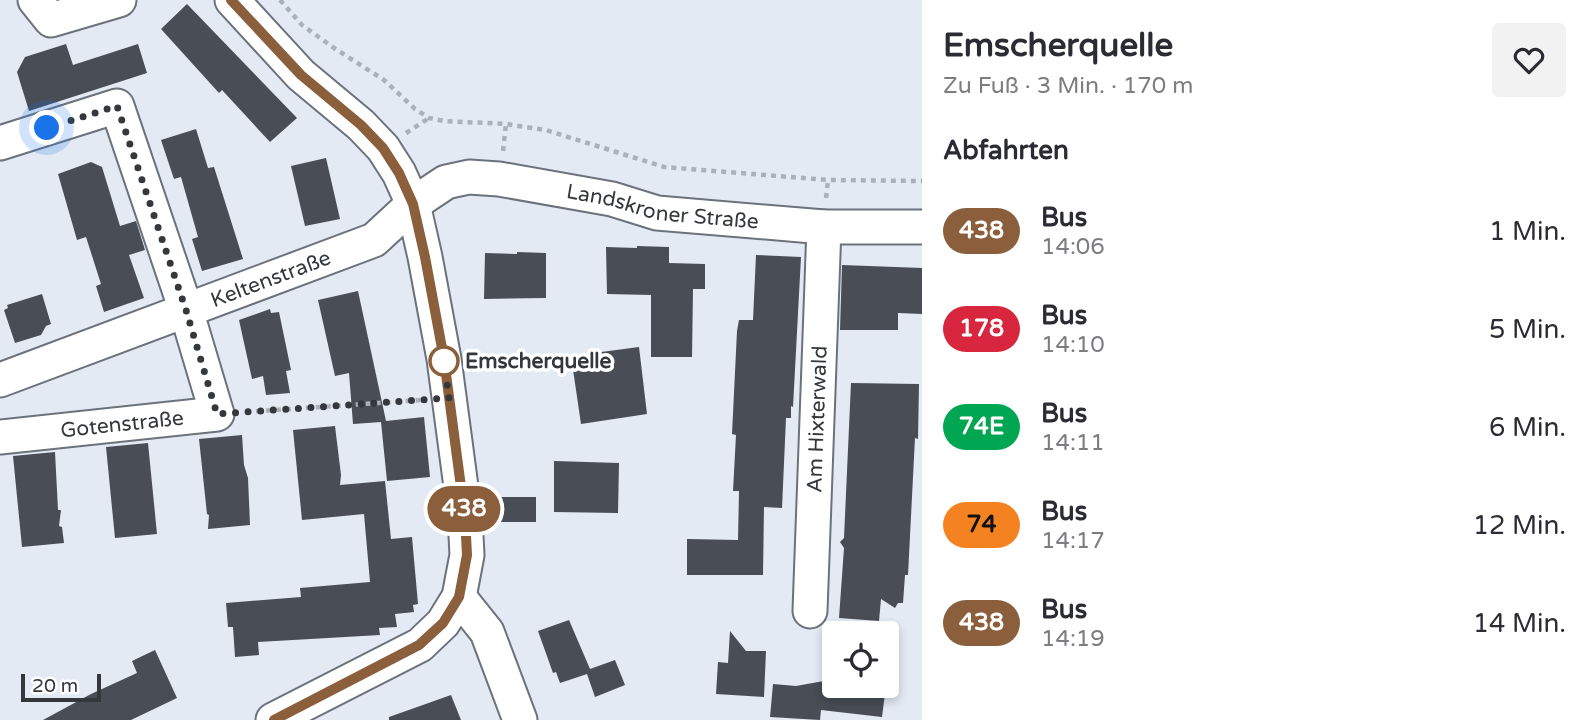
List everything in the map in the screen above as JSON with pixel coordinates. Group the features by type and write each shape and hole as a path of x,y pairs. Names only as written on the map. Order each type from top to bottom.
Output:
{"street":[{"path":"35,0 51,20 119,0"},
{"path":"232,0 301,75 361,125 383,148 399,173 413,204 428,270 449,398 467,555 459,597 443,623 419,645 274,720"},
{"name":"Gotenstraße","path":"0,143 117,106 186,310 217,414 0,438"},
{"name":"Landskroner Straße","path":"413,204 446,182 469,177 499,179 612,199 657,213 824,227 922,228"},
{"name":"Keltenstraße","path":"0,380 373,240 413,204"},
{"name":"Am Hixterwald","path":"810,611 824,227"},
{"path":"459,597 487,632 520,720"}],"path":[{"path":"280,0 302,24 384,80 415,109 429,118 546,130 664,167 828,180 922,181"},
{"path":"217,414 449,398"}],"building":[{"path":"187,4 297,118 270,142 222,90 219,93 161,29"},
{"path":"66,44 73,65 138,44 147,73 29,111 17,72 25,57"},
{"path":"196,129 208,168 214,167 243,259 202,271 192,239 198,237 181,177 174,179 161,140"},
{"path":"326,158 340,219 305,226 291,166"},
{"path":"91,162 102,167 120,226 136,221 145,250 129,255 144,298 104,312 96,286 101,284 86,237 77,240 58,174"},
{"path":"606,247 669,247 669,263 705,264 705,289 693,289 692,357 651,357 651,295 607,294"},
{"path":"485,253 546,253 546,298 484,299"},
{"path":"756,255 801,257 793,407 791,406 791,418 786,418 782,508 764,507 763,575 687,575 687,539 738,540 739,491 733,491 736,435 732,434 737,331 739,320 753,320"},
{"path":"842,265 922,268 922,314 898,313 898,330 840,330"},
{"path":"358,291 386,421 424,417 430,477 387,481 381,422 353,424 349,373 335,376 318,300"},
{"path":"42,294 51,324 46,326 41,335 15,343 4,310 8,308 7,305"},
{"path":"270,309 271,313 279,312 291,370 286,371 290,393 266,395 263,376 252,379 239,320"},
{"path":"639,347 647,414 581,424 571,356"},
{"path":"851,383 919,384 918,439 915,438 908,575 905,575 903,603 898,603 895,608 881,599 879,621 839,618 844,548 840,542 844,538"},
{"path":"335,426 340,485 385,481 391,539 412,537 418,604 413,605 414,612 395,614 397,627 379,628 380,635 258,642 259,655 235,657 233,627 228,627 226,603 301,597 300,588 370,582 364,514 302,520 293,430"},
{"path":"242,435 244,465 248,478 250,525 208,529 209,515 199,439"},
{"path":"148,443 157,534 115,538 106,447"},
{"path":"55,452 58,510 61,510 59,526 62,527 64,543 22,547 13,456"},
{"path":"554,461 619,463 618,513 554,512"},
{"path":"489,497 536,497 536,522 488,522"},
{"path":"569,620 590,669 615,660 625,685 595,697 587,674 560,683 556,672 553,673 538,631"},
{"path":"730,631 746,651 766,651 764,697 716,694 718,662 728,663"},
{"path":"155,650 177,698 131,720 43,720 137,673 132,661"},
{"path":"822,681 822,698 884,698 882,717 821,710 820,720 770,717 773,684 796,686"},
{"path":"451,695 461,720 389,720 389,717"}],"bus line":[{"name":"438","path":"231,0 301,75 361,125 383,148 399,173 413,204 425,257 444,359 465,517 467,555 459,597 443,623 419,645 274,720"}],"place":[{"name":"Emscherquelle","path":"444,361"}],"route":[{"path":"47,128 117,106 186,310 217,414 449,398 444,361"}]}
